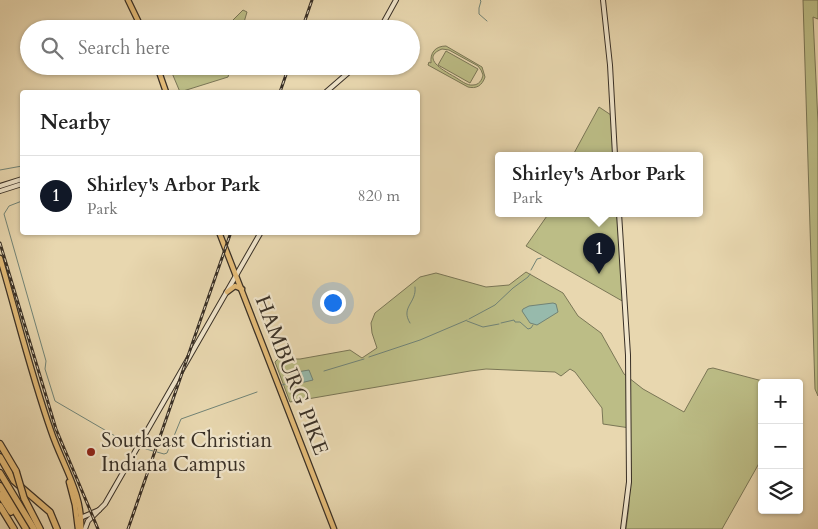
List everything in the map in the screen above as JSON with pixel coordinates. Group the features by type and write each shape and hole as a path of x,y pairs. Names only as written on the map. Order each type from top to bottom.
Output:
{"highway":[{"path":"0,444 16,471 24,498 40,529"},
{"path":"0,457 14,481 50,512 57,529"},
{"path":"0,473 34,529"},
{"path":"0,486 25,529"},
{"path":"0,495 25,529"},
{"path":"0,506 14,529"}],"main road":[{"path":"128,0 138,20"},
{"path":"385,20 396,0"},
{"path":"603,0 610,65 615,152"},
{"path":"160,75 165,90"},
{"path":"328,90 347,75"},
{"path":"0,186 20,181"},
{"path":"0,191 20,185"},
{"path":"619,217 628,355 629,482 623,529"},
{"name":"HAMBURG PIKE","path":"220,235 334,529"},
{"path":"81,529 105,504 259,235"},
{"path":"0,258 38,392 80,518 81,529"},
{"path":"227,292 235,286 242,289"},
{"path":"80,518 99,510"}],"green space":[{"path":"803,0 818,0 818,19 813,17 818,123 818,396 815,389"},
{"path":"243,10 247,12 245,20 233,20"},
{"path":"446,46 482,67 485,77 480,85 474,88 468,87 428,65 429,62 431,63 431,56 434,51 439,47","holes":["442,49 449,50 478,66 483,75 479,83 475,85 466,84 436,64 433,56"]},
{"path":"446,51 478,69 470,83 438,65"},
{"path":"173,75 229,75 228,77 186,90 179,90"},
{"path":"599,107 611,115 614,152 575,152"},
{"path":"546,217 618,217 624,302 526,246"},
{"path":"526,272 563,293 578,316 601,333 624,374 643,389 684,412 708,369 713,368 758,380 758,465 722,529 626,529 629,506 630,428 603,424 602,408 575,372 570,369 561,376 555,372 486,369 290,402 275,362 278,359 300,359 350,350 362,358 377,348 371,323 375,313 420,277 436,273 486,287 509,285"}],"shaded area":[{"path":"556,304 558,312 537,325 530,323 522,311 529,306"},
{"path":"291,370 297,372 309,370 313,380 292,385 290,382"}],"waterway":[{"path":"480,0 479,14 487,21"},
{"path":"0,170 20,166"},
{"path":"20,202 9,206 4,214 46,361 45,369 55,401 134,447"},
{"path":"531,270 537,259 541,258"},
{"path":"469,319 495,305 530,274"},
{"path":"410,323 407,313 414,297 415,287"},
{"path":"369,357 420,340 467,320"},
{"path":"501,323 514,320 515,322 520,322 528,329 533,325"},
{"path":"467,321 483,327 499,324"},
{"path":"324,371 364,359"},
{"path":"282,385 292,382"},
{"path":"157,452 167,453 181,419 257,392"},
{"path":"143,448 153,451"}],"railway":[{"path":"305,20 312,0"},
{"path":"281,90 286,75"},
{"path":"128,529 230,235"},
{"path":"0,243 56,429 98,529"}],"place":[{"name":"Shirley's Arbor Park","path":"599,274"},
{"name":"Southeast Christian Indiana Campus","path":"91,452"}]}
